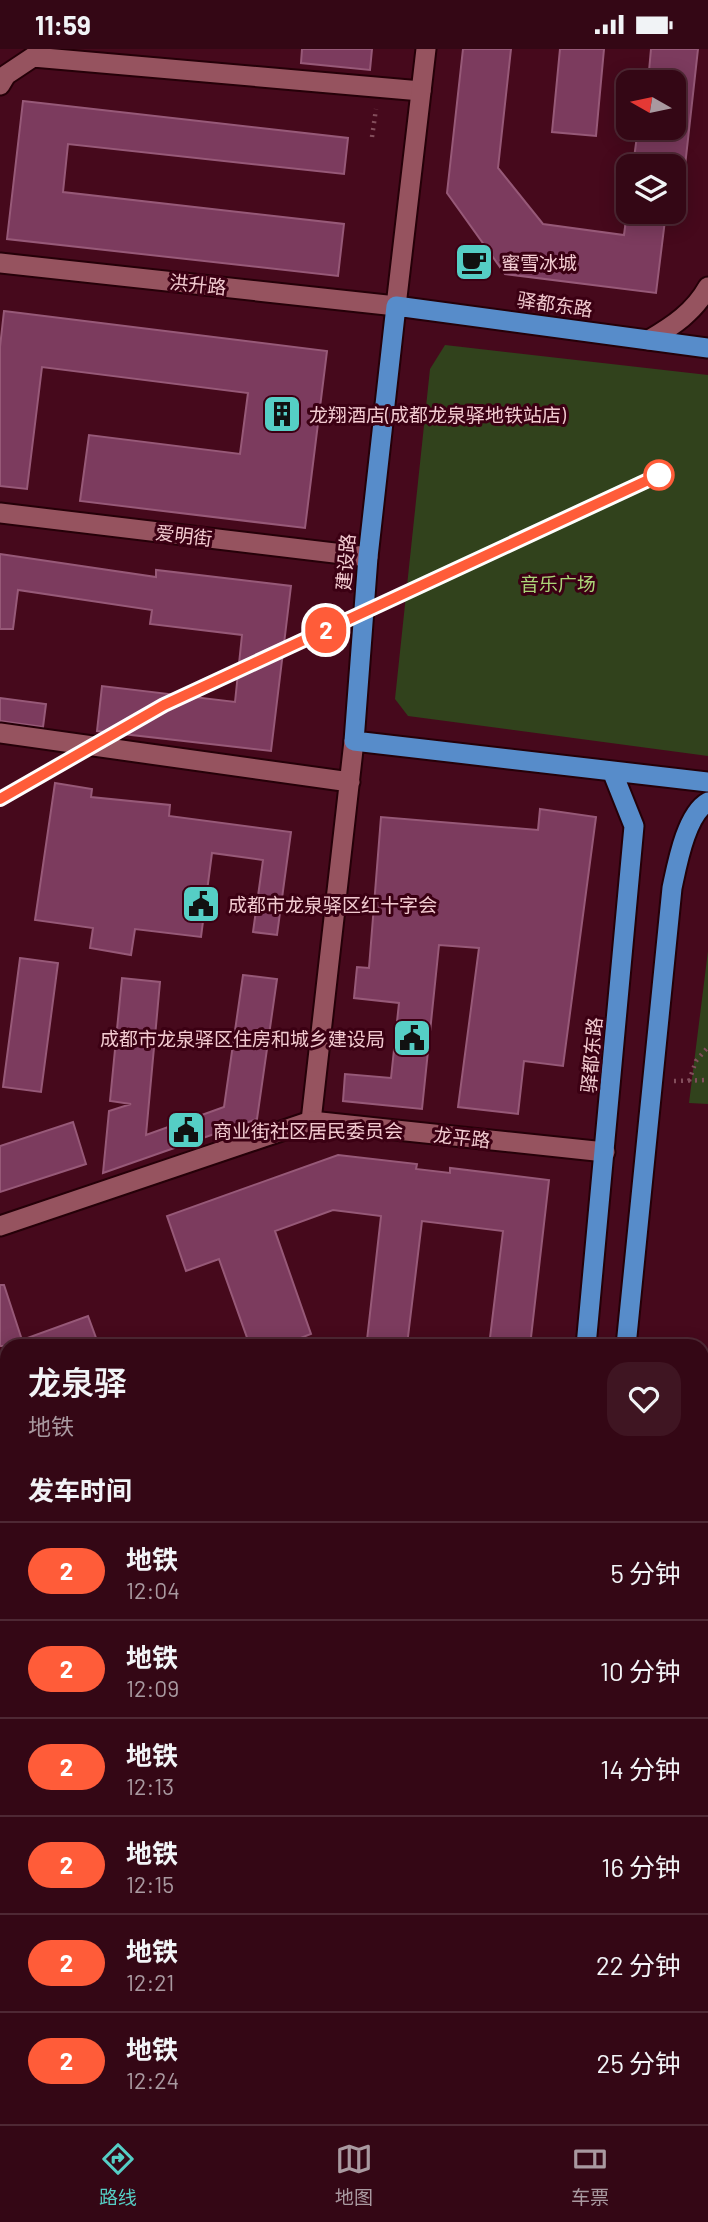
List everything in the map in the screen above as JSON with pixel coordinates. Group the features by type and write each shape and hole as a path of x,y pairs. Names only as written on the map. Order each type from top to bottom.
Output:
{"highway":[{"name":"驿都东路","path":"396,306 708,348"},
{"name":"建设路","path":"354,741 368,557 396,306"},
{"path":"354,741 708,782"},
{"name":"驿都东路","path":"587,1339 634,826 612,771"},
{"path":"627,1339 672,888 679,852 700,807 708,802"}],"street":[{"name":"建设路","path":"396,306 426,49"},
{"path":"0,85 6,75 33,57 421,91"},
{"name":"洪升路","path":"0,263 396,306"},
{"path":"649,340 678,323 708,287"},
{"name":"爱明街","path":"0,513 368,557"},
{"path":"0,733 350,782"},
{"name":"建设路","path":"311,1121 354,741"},
{"name":"龙平路","path":"0,1226 311,1121 605,1152"}],"path":[{"path":"372,137 378,87"},
{"path":"690,1081 696,1061 708,1047"},
{"path":"653,1082 708,1080"}],"green space":[{"name":"音乐广场","path":"445,345 708,375 708,756 408,716 395,699 430,369"},
{"path":"708,951 708,1104 689,1103"}],"building":[{"path":"302,49 372,49 370,70 301,63"},
{"path":"463,49 511,49 498,168 543,224 624,235 625,224 665,224 656,293 505,274 447,193"},
{"path":"560,49 604,49 596,136 552,132"},
{"path":"651,49 698,49 686,157 686,154 635,154 636,140 686,140 686,70 649,70"},
{"path":"23,101 348,138 344,174 68,144 63,192 344,224 338,276 7,239"},
{"name":"龙翔酒店(成都龙泉驿地铁站店)","path":"4,311 327,351 305,528 80,501 89,435 240,454 248,393 42,367 27,489 0,486 0,347"},
{"path":"0,554 156,577 156,570 291,586 271,751 97,731 102,686 235,702 242,635 150,624 152,610 18,590 13,629 0,629"},
{"path":"0,698 46,704 43,727 0,721"},
{"path":"55,783 92,789 91,797 170,805 169,816 291,832 277,935 253,932 263,860 212,853 201,937 135,929 131,955 90,948 93,928 35,920"},
{"path":"540,809 596,817 563,1066 524,1061 518,1114 458,1107 479,948 439,945 422,1109 343,1101 345,1074 391,1078 399,1003 354,998 357,967 369,968 381,817 538,830"},
{"path":"20,958 58,963 41,1092 3,1087"},
{"path":"243,975 277,979 257,1119 103,1173 109,1111 131,1104 110,1101 122,978 160,982 146,1135 224,1107"},
{"path":"73,1122 86,1164 0,1192 0,1146"},
{"path":"338,1155 417,1164 416,1169 450,1173 450,1168 549,1180 531,1339 490,1339 503,1231 422,1221 408,1339 367,1339 381,1216 333,1210 275,1231 311,1334 298,1339 248,1339 219,1259 186,1271 167,1216"},
{"path":"0,1285 4,1285 22,1339 0,1339"},
{"path":"88,1316 96,1339 25,1339"}],"metro line":[{"name":"2","path":"0,799 164,705 659,475"}],"place":[{"name":"蜜雪冰城","path":"474,262"},
{"name":"龙翔酒店(成都龙泉驿地铁站店)","path":"282,414"},
{"name":"成都市龙泉驿区红十字会","path":"201,904"},
{"name":"成都市龙泉驿区住房和城乡建设局","path":"412,1038"},
{"name":"商业街社区居民委员会","path":"186,1130"}]}
